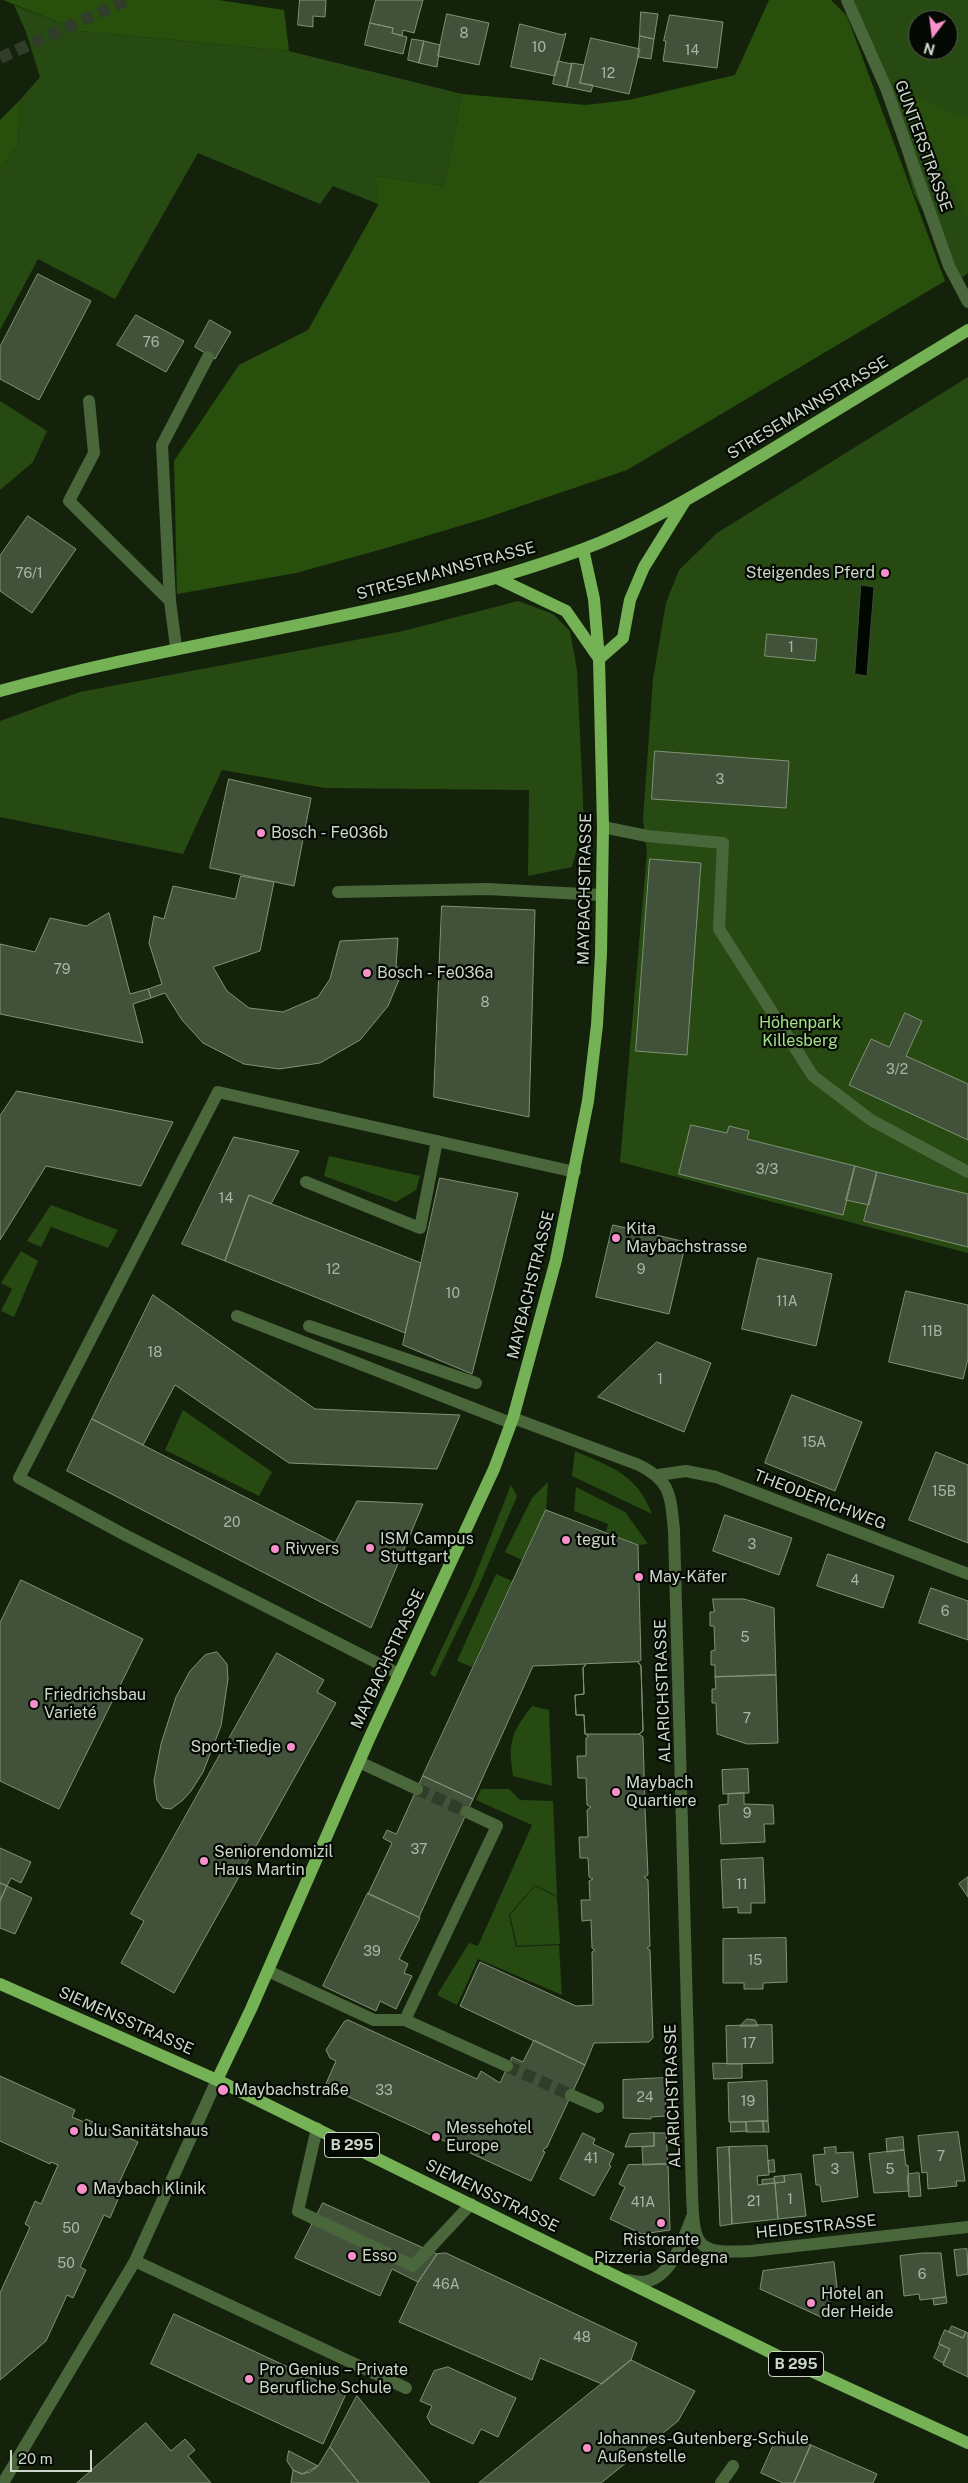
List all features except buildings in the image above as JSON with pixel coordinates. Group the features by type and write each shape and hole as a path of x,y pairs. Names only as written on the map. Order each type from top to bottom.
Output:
{"main road":[{"name":"STRESEMANNSTRASSE","path":"0,691 85,668 176,647 403,602 497,578 583,549 685,500 968,330"},
{"path":"497,578 566,611 599,659 623,638 630,600 644,567 685,500"},
{"name":"MAYBACHSTRASSE","path":"217,2080 268,1971 359,1762 494,1469 512,1420 556,1260 588,1101 597,1025 602,895 603,827 599,659 594,599 583,549"},
{"name":"SIEMENSSTRASSE","path":"0,1984 217,2080 627,2280 774,2354 968,2443"}],"street":[{"name":"GUNTERSTRASSE","path":"847,0 886,88 948,266 968,302"},
{"path":"176,647 170,601 162,445 208,357"},
{"path":"89,401 94,453 69,501 170,601"},
{"path":"603,827 647,836 723,843 719,929 813,1076 871,1120 968,1172"},
{"path":"338,892 487,890 602,895"},
{"path":"399,1674 125,1535 19,1478 174,1173 218,1092 575,1172"},
{"path":"306,1182 420,1228 437,1141"},
{"path":"237,1316 512,1420 597,1448 658,1475"},
{"path":"309,1326 476,1383"},
{"name":"THEODERICHWEG","path":"658,1475 686,1471 716,1477 968,1574"},
{"name":"ALARICHSTRASSE","path":"658,1475 671,1498 674,1530 693,2215"},
{"path":"359,1762 417,1789"},
{"path":"405,2020 497,1826 467,1812"},
{"path":"268,1971 374,2020 405,2020 507,2066"},
{"name":"MAYBACHSTRASSE","path":"2,2483 136,2261 217,2080"},
{"path":"571,2095 598,2108"},
{"path":"317,2128 298,2211 413,2266 471,2204"},
{"path":"627,2280 643,2282 669,2266 675,2258 693,2215"},
{"name":"HEIDESTRASSE","path":"693,2215 695,2232 704,2248 716,2252 751,2251 968,2227"},
{"path":"136,2261 406,2388"},
{"path":"720,2483 733,2466"}],"green space":[{"path":"3,0 218,0 284,10 289,51 80,31"},
{"path":"769,0 831,0 847,16 945,281 627,470 483,519 296,573 177,594 174,461 239,365 308,330 378,205 378,176 444,186 462,94 586,105 629,100 735,75"},
{"path":"852,0 968,0 968,273 960,279 914,194 879,69"},
{"path":"14,5 80,31 289,51 462,94 444,186 378,176 378,204 333,186 320,204 198,153 115,299 38,259 0,330 0,169 18,145 20,100 40,77 26,32"},
{"path":"905,92 968,119 968,217"},
{"path":"20,100 18,145 0,169 0,120"},
{"name":"Höhenpark Killesberg","path":"968,377 968,1253 620,1162 647,852 643,819 653,679 666,603 679,570 717,533"},
{"path":"0,401 47,431 33,462 0,490"},
{"path":"518,601 553,614 570,631 577,670 584,822 572,867 528,876 529,790 325,788 222,770 183,854 0,817 0,721 80,692 403,631"},
{"path":"329,1156 420,1176 416,1190 396,1202 324,1176"},
{"path":"51,1205 118,1230 108,1248 51,1227 41,1247 27,1241"},
{"path":"21,1251 38,1261 14,1317 1,1311 12,1289 1,1283"},
{"path":"183,1410 272,1472 259,1496 165,1450"},
{"path":"575,1451 611,1467 631,1481 646,1500 652,1514 572,1476"},
{"path":"548,1482 546,1510 522,1560 505,1552 532,1498"},
{"path":"511,1485 517,1496 478,1588 435,1677 430,1674 471,1586"},
{"path":"576,1487 625,1512 648,1544 638,1545 606,1532 608,1524 574,1511"},
{"path":"496,1574 512,1581 472,1667 457,1661"},
{"path":"532,1706 549,1710 552,1786 513,1776 511,1746 513,1738 519,1724"},
{"path":"481,1789 509,1789 520,1800 553,1801 557,1896 535,1885 509,1915 516,1947 559,1945 562,1995 478,1959 457,2005 437,1995 469,1943 478,1946 532,1825 476,1800"},
{"path":"535,1886 557,1897 560,1944 517,1946 510,1915"}],"shaded area":[{"path":"861,585 874,587 867,676 855,674"}],"tunnel":[{"path":"0,58 127,0"},
{"path":"417,1789 467,1812"},
{"path":"507,2066 571,2095"}],"place":[{"name":"Steigendes Pferd","path":"885,573"},
{"name":"Bosch - Fe036b","path":"261,833"},
{"name":"Bosch - Fe036a","path":"367,973"},
{"name":"Kita Maybachstrasse","path":"616,1238"},
{"name":"tegut","path":"566,1540"},
{"name":"ISM Campus Stuttgart","path":"370,1548"},
{"name":"Rivvers","path":"275,1549"},
{"name":"May-Käfer","path":"639,1577"},
{"name":"Friedrichsbau Varieté","path":"34,1704"},
{"name":"Sport-Tiedje","path":"291,1747"},
{"name":"Maybach Quartiere","path":"616,1792"},
{"name":"Seniorendomizil Haus Martin","path":"204,1861"},
{"name":"Maybachstraße","path":"223,2090"},
{"name":"blu Sanitätshaus","path":"74,2131"},
{"name":"Messehotel Europe","path":"436,2137"},
{"name":"Maybach Klinik","path":"82,2189"},
{"name":"Ristorante Pizzeria Sardegna","path":"661,2223"},
{"name":"Esso","path":"352,2256"},
{"name":"Hotel an der Heide","path":"811,2303"},
{"name":"Pro Genius – Private Berufliche Schule","path":"249,2379"},
{"name":"Johannes-Gutenberg-Schule Außenstelle","path":"587,2448"}]}
